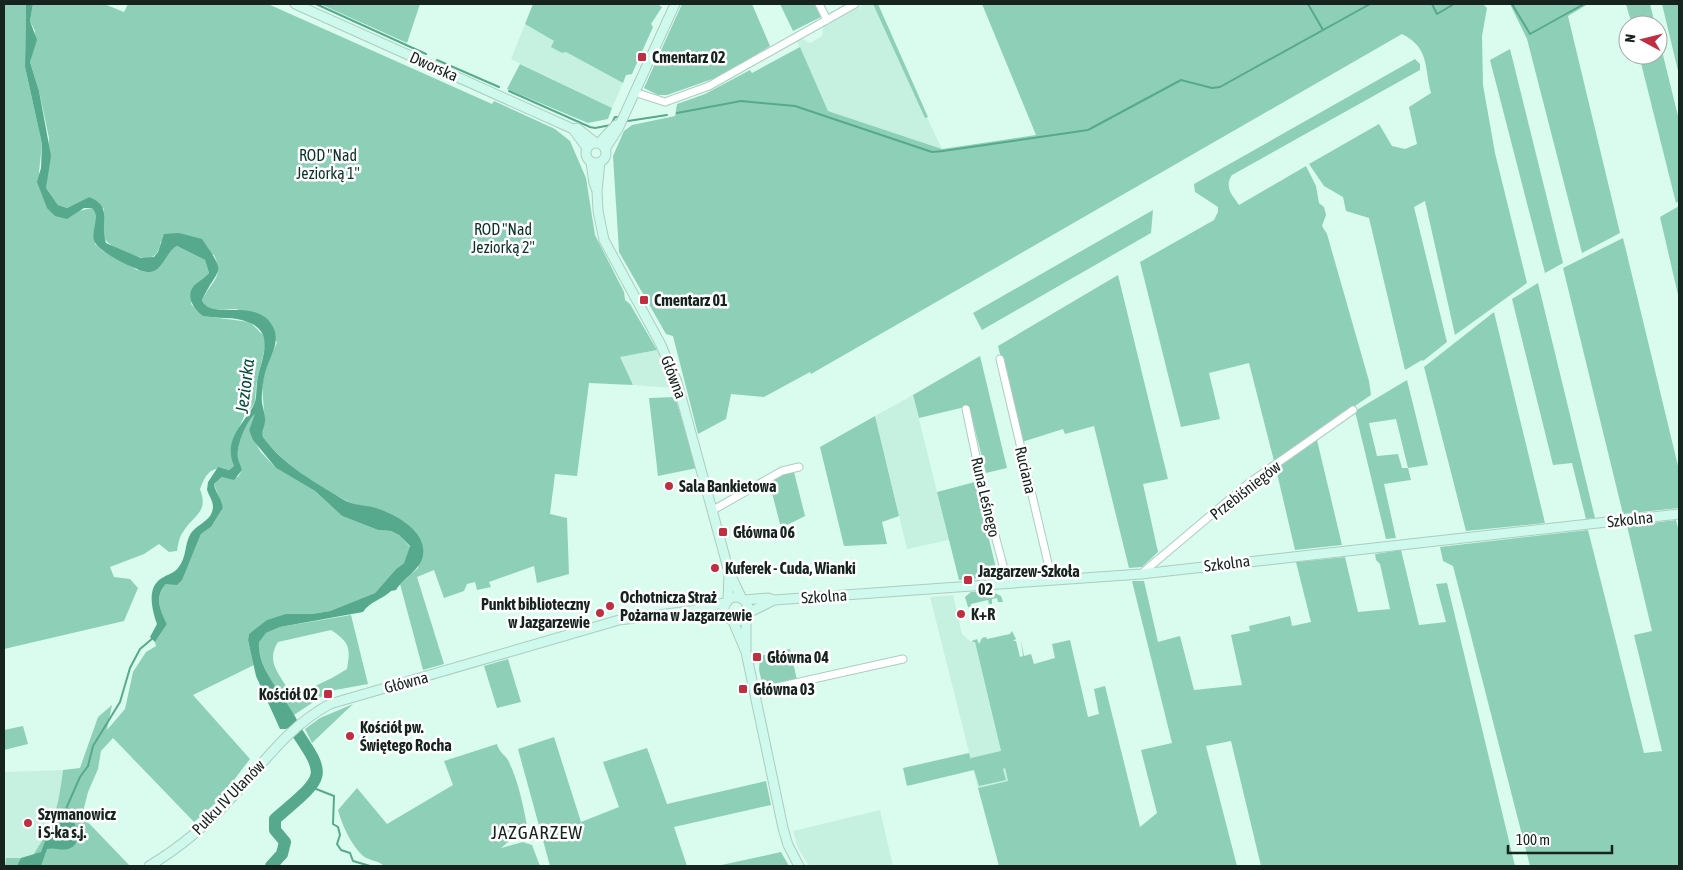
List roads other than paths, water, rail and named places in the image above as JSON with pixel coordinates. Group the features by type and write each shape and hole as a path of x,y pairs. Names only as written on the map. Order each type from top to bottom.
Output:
{"street":[{"name":"Dworska","path":"295,4 573,128 577,128 600,145"},
{"path":"587,148 613,139 675,4"},
{"path":"819,4 827,20"},
{"path":"634,92 665,102 701,90 733,74 855,4"},
{"path":"573,128 587,148 586,156 596,162 604,158 600,145"},
{"name":"Główna","path":"596,162 599,219 604,240 660,343 677,382 729,572 743,599"},
{"name":"Ruciana","path":"1000,359 1052,580"},
{"name":"Runa Leśnego","path":"966,409 984,494 1008,584"},
{"name":"Przebiśniegów","path":"1141,574 1249,483 1353,410"},
{"path":"713,510 782,471 799,467"},
{"name":"Szkolna","path":"743,599 768,598 774,600 1141,574 1679,514"},
{"name":"Główna","path":"302,722 315,712 345,699 606,624 644,616 690,611 728,601 729,572"},
{"path":"746,652 748,606 743,599 735,597 728,601 725,611 746,652 785,834 799,866"},
{"name":"Szkolna","path":"747,615 774,600"},
{"name":"Główna","path":"690,611 730,618"},
{"path":"730,618 739,621 747,615"},
{"path":"755,692 904,659"},
{"name":"Pułku IV Ułanów","path":"149,866 174,849 213,817 282,740 302,722"}],"waterway":[{"path":"316,4 426,54"},
{"path":"1308,4 1323,30"},
{"path":"677,113 741,101 795,106 932,152 1088,130 1181,80 1212,88 1220,87 1370,4"},
{"path":"1432,4 1437,14 1454,4"},
{"path":"1512,4 1530,34 1584,4"},
{"path":"437,60 499,87"},
{"path":"509,91 590,127 611,125 615,117 617,117"},
{"path":"628,121 667,115"},
{"path":"65,811 80,777 88,766 93,746 120,702 130,668 140,649 153,638"},
{"name":"Jeziorka","path":"271,866 282,854 285,842 275,830 275,819 306,792 314,782 317,774 316,764 288,719"},
{"path":"311,787 334,796 333,824 338,827 340,835 337,844 341,850 350,853 353,861 370,866"}],"place":[{"name":"Cmentarz 02","path":"642,57"},
{"name":"Cmentarz 01","path":"644,300"},
{"name":"Sala Bankietowa","path":"669,486"},
{"name":"Główna 06","path":"723,532"},
{"name":"Kuferek - Cuda, Wianki","path":"715,568"},
{"name":"Jazgarzew-Szkoła 02","path":"968,580"},
{"name":"Ochotnicza Straż Pożarna w Jazgarzewie","path":"610,606"},
{"name":"Punkt biblioteczny w Jazgarzewie","path":"600,613"},
{"name":"K+R","path":"961,614"},
{"name":"Główna 04","path":"757,657"},
{"name":"Główna 03","path":"743,689"},
{"name":"Kościół 02","path":"328,694"},
{"name":"Kościół pw. Świętego Rocha","path":"350,736"},
{"name":"Szymanowicz i S-ka s.j.","path":"28,823"}],"district":[{"name":"JAZGARZEW","path":"537,832"}],"park label":[{"name":"ROD \"Nad Jeziorką 1\"","path":"328,164"},
{"name":"ROD \"Nad Jeziorką 2\"","path":"503,238"}]}
